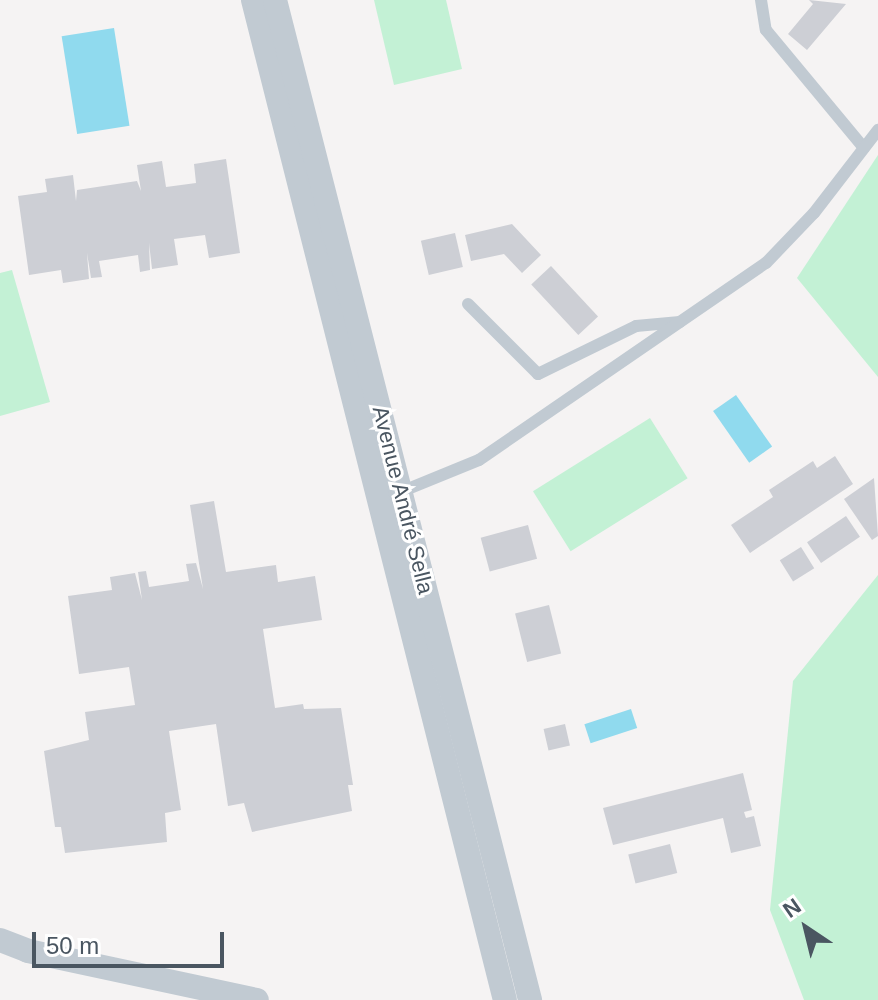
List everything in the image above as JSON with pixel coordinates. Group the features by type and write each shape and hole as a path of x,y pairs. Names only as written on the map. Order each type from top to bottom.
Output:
{"street":[{"name":"Avenue André Sella","path":"253,0 530,1000"},
{"name":"Avenue André Sella","path":"275,0 505,1000"},
{"path":"0,940 28,951 257,1000"}],"lane":[{"path":"761,0 766,30 864,148"},
{"path":"391,495 479,460 766,263 814,213 878,130"},
{"path":"468,304 538,374 636,326 683,322"}],"green space":[{"path":"374,0 446,0 462,69 394,85"},
{"path":"878,155 878,377 797,278"},
{"path":"12,270 50,402 0,416 0,273"},
{"path":"650,418 688,478 571,551 533,491"},
{"path":"878,575 878,1000 804,1000 770,910 793,681"}],"water":[{"path":"114,28 129,126 77,134 62,36"},
{"path":"736,395 772,447 749,463 713,411"},
{"path":"631,709 637,728 591,743 584,724"}],"building":[{"path":"809,0 846,4 807,50 788,34 813,4"},
{"path":"226,159 240,253 209,258 205,235 174,239 178,265 152,269 149,243 150,270 140,272 138,255 99,261 102,277 91,278 87,253 89,279 63,283 61,270 29,275 18,196 47,192 45,179 73,175 76,201 77,190 137,181 141,191 137,165 162,161 166,187 196,183 194,164"},
{"path":"512,224 541,255 522,273 504,254 471,261 465,235"},
{"path":"455,233 463,267 429,275 421,241"},
{"path":"551,266 598,316 578,335 531,284"},
{"path":"835,456 853,484 750,553 731,525 773,497 769,490 813,461 817,468"},
{"path":"874,478 878,536 872,540 844,499"},
{"path":"214,501 226,572 276,565 278,582 315,576 322,620 263,629 275,708 303,704 304,709 341,708 353,785 348,785 352,811 252,832 244,803 228,806 216,724 169,731 181,810 165,813 167,842 65,853 61,827 55,827 44,751 89,740 85,712 135,705 129,667 79,674 68,596 112,590 110,577 135,573 142,600 138,572 146,571 149,587 189,581 186,564 196,563 203,589 190,505"},
{"path":"846,516 860,537 821,563 807,542"},
{"path":"528,525 537,559 490,571 481,538"},
{"path":"801,547 814,568 793,581 780,560"},
{"path":"549,605 561,654 527,662 515,613"},
{"path":"565,724 570,745 549,750 544,729"},
{"path":"743,773 752,810 744,812 746,818 754,816 761,846 731,853 723,818 613,845 603,808"},
{"path":"670,844 677,873 636,884 628,854"}]}
